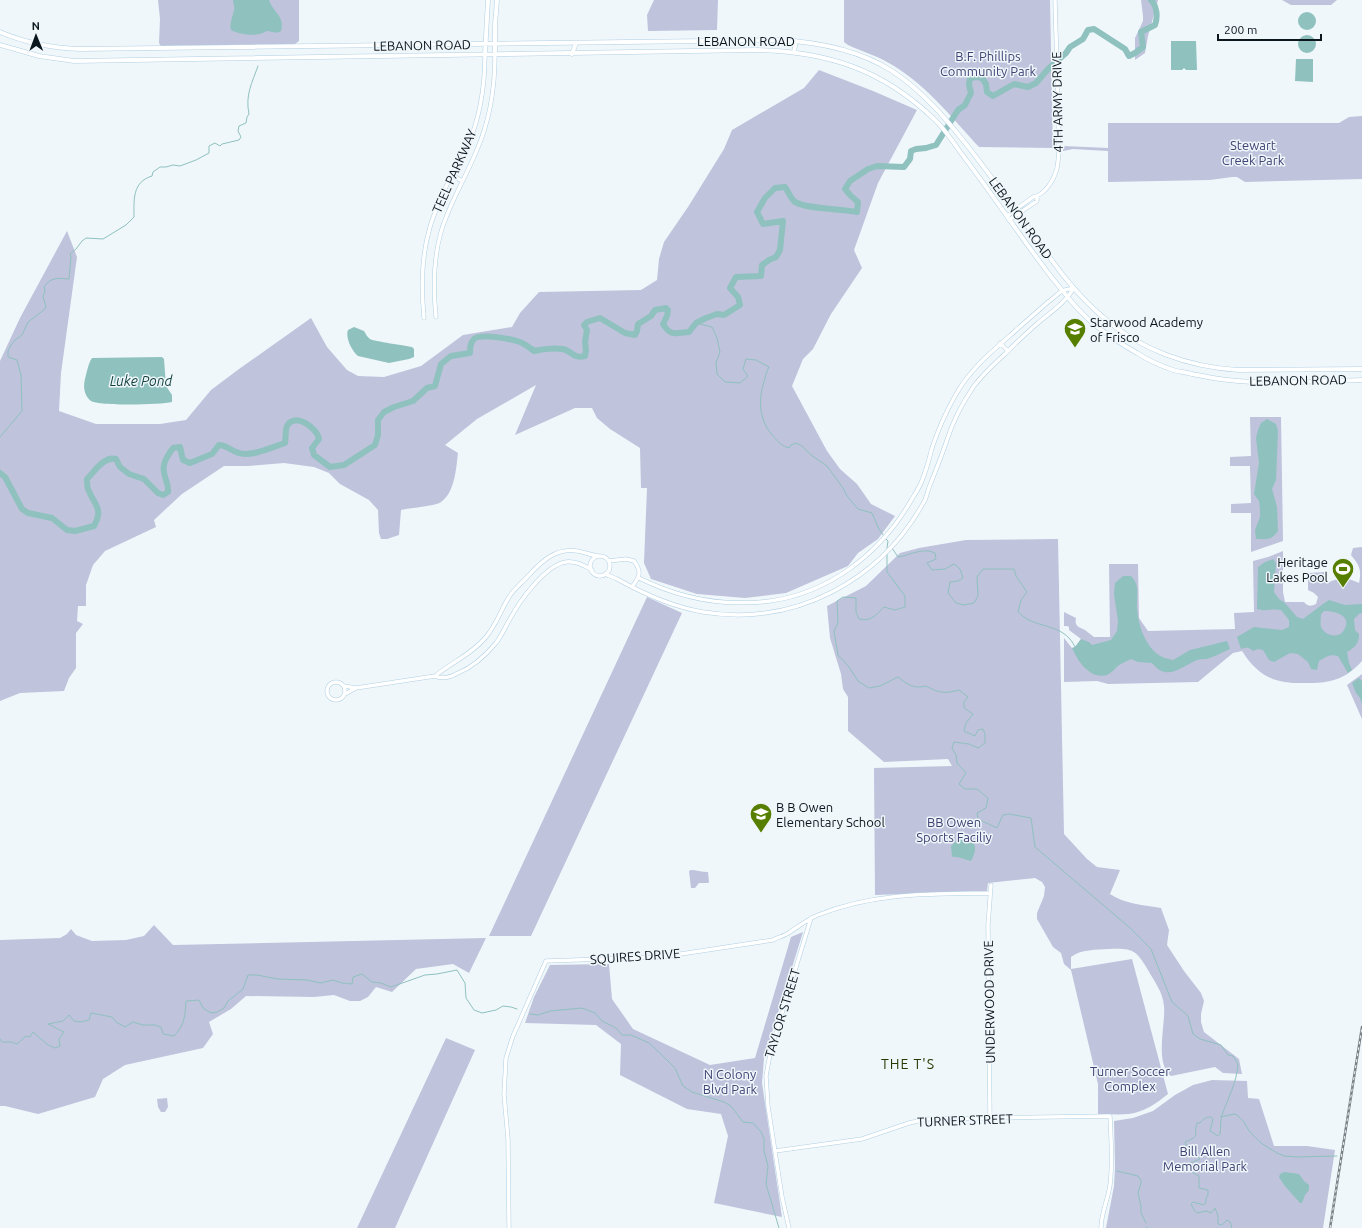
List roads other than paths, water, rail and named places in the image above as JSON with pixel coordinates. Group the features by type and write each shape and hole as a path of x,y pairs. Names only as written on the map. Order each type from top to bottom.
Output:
{"main road":[{"name":"TEEL PARKWAY","path":"485,54 488,0"},
{"name":"TEEL PARKWAY","path":"494,54 497,0"},
{"name":"LEBANON ROAD","path":"0,32 31,42 59,48 81,50 486,43 780,40 796,41 845,50 870,60 891,71 914,87 927,99 944,116 972,151 1074,288 1104,318 1140,342 1156,351 1192,364 1220,369 1362,369"},
{"path":"794,52 796,41"},
{"path":"576,43 578,53"},
{"path":"572,54 576,43"},
{"name":"LEBANON ROAD","path":"0,45 33,55 74,61 485,54 572,54 740,50 794,52 834,60 852,66 885,82 921,107 935,120 946,132 1062,291 1104,333 1156,363 1174,370 1229,380 1261,382 1362,380"},
{"path":"404,45 406,56"},
{"path":"1134,351 1140,342"}],"street":[{"name":"4TH ARMY DRIVE","path":"1008,218 1015,209 1032,197 1037,196 1051,184 1057,167 1058,102 1055,0"},
{"name":"TEEL PARKWAY","path":"424,318 422,281 428,236 441,197 466,150 478,117 484,85 485,54"},
{"name":"TEEL PARKWAY","path":"436,317 433,286 438,243 448,210 476,153 488,117 494,84 494,54"},
{"path":"452,175 462,181"},
{"name":"4TH ARMY DRIVE","path":"1008,218 1037,201 1037,196"},
{"path":"639,578 656,587 675,594 697,599 736,604 779,600 823,585 856,565 887,535 898,522 920,485 940,427 955,395 980,362 1000,343 1062,291 1074,288"},
{"path":"356,688 345,694 341,699 336,700 331,698 327,691 328,686 335,682 340,682 344,686 356,688 435,676 439,678 453,676 476,663 488,652 502,634 523,598 550,570 561,563 568,562 582,564 597,574 605,574 668,603 702,612 732,614 764,613 796,607 826,595 857,578 886,553 905,531 926,499 947,439 958,414 986,371 1028,332 1068,298 1074,288"},
{"path":"1000,343 1008,351"},
{"path":"435,676 468,654 479,644 487,635 510,596 543,560 564,551 577,551 604,557 609,561 610,567 608,572 605,574"},
{"path":"592,570 591,563 598,556"},
{"path":"609,561 618,559 634,561 640,572 639,578 632,587"},
{"path":"651,596 656,587"},
{"path":"344,686 345,694"},
{"name":"UNDERWOOD DRIVE","path":"990,1118 988,925 991,885"},
{"name":"SQUIRES DRIVE","path":"509,1228 508,1140 504,1094 506,1058 512,1036 546,961 661,957 773,940 789,933 811,918 852,904 896,896 917,894 990,893"},
{"name":"TAYLOR STREET","path":"789,1228 782,1197 775,1152 766,1084 766,1068 811,918"},
{"name":"TURNER STREET","path":"775,1152 862,1139 918,1120 1110,1116 1110,1186 1103,1211 1101,1228"}],"water":[{"path":"233,0 269,0 280,18 282,26 281,31 276,33 267,31 253,35 241,34 231,30 234,9"},
{"path":"1307,12 1313,15 1316,21 1313,27 1307,30 1301,27 1298,21 1301,15"},
{"path":"1307,35 1313,38 1316,44 1313,50 1307,53 1301,50 1298,44 1301,38"},
{"path":"1171,41 1196,41 1197,70 1186,70 1184,68 1182,70 1171,70"},
{"path":"1296,59 1313,59 1313,82 1295,81"},
{"path":"354,327 364,331 372,340 412,347 414,349 414,357 389,363 358,356 351,348 347,337 348,330"},
{"name":"Luke Pond","path":"162,357 164,359 166,386 172,395 172,402 105,404 91,401 85,394 84,382 92,358"},
{"path":"1267,419 1276,424 1278,431 1276,480 1272,489 1277,507 1278,531 1271,538 1256,539 1255,530 1260,517 1260,509 1259,501 1254,494 1259,463 1256,438 1261,423"},
{"path":"1273,559 1276,563 1274,592 1297,617 1303,619 1329,600 1345,605 1362,604 1362,613 1354,619 1355,630 1359,634 1358,640 1354,647 1347,652 1352,670 1348,673 1338,656 1335,655 1326,657 1319,661 1317,670 1311,669 1308,662 1298,654 1290,653 1274,662 1269,660 1263,650 1258,649 1253,651 1248,648 1241,649 1237,637 1254,627 1282,630 1289,627 1289,620 1281,610 1257,609 1258,567","holes":["1324,611 1341,615 1346,621 1344,630 1339,635 1326,633 1321,627 1321,614"]},
{"path":"1123,576 1131,576 1136,584 1137,608 1140,626 1148,644 1158,654 1164,658 1173,660 1190,650 1227,641 1230,649 1210,658 1197,660 1180,669 1169,672 1163,672 1152,663 1138,662 1131,659 1119,665 1107,675 1095,675 1090,672 1077,658 1072,648 1075,647 1081,639 1092,645 1111,640 1117,631 1118,621 1114,594 1115,583"},
{"path":"1359,678 1362,681 1362,704 1352,683"},
{"path":"963,838 974,843 975,849 971,861 952,857 951,846 958,839"},
{"path":"1284,1172 1299,1174 1309,1185 1309,1190 1302,1203 1300,1203 1284,1185 1279,1177 1280,1174"}],"waterway":[{"path":"0,473 5,477 22,509 28,513 52,518 67,530 75,531 94,526 97,520 98,511 88,489 87,479 100,465 112,459 116,459 120,467 129,474 144,479 158,493 163,495 168,492 164,475 164,465 173,448 180,447 183,460 190,463 212,454 219,445 239,453 256,453 285,443 287,426 290,422 295,420 310,426 317,434 319,439 312,448 314,455 330,467 344,465 375,445 378,435 378,420 384,412 413,401 427,388 435,386 441,364 451,356 470,353 472,342 478,337 496,337 516,341 524,344 534,351 563,349 569,351 575,356 581,357 585,356 587,330 584,325 587,322 600,318 625,333 635,335 638,324 651,316 655,310 666,308 668,310 667,316 663,324 668,331 671,333 689,332 696,323 717,314 724,315 740,305 738,297 730,288 736,277 761,276 762,265 776,257 780,250 783,221 763,224 757,212 765,198 775,188 785,187 794,201 801,205 857,212 858,202 845,189 850,181 868,169 877,166 904,167 910,159 911,151 936,145 958,110 965,105 971,93 969,85 970,78 982,78 986,84 987,92 993,96 1014,84 1028,87 1036,83 1048,69 1066,53 1070,47 1083,39 1088,30 1094,29 1125,49 1129,56 1143,47 1141,32 1155,25 1155,5 1151,0"},
{"path":"0,437 22,411 21,375 17,360 8,357 8,351 15,340 22,335 28,322 45,309 46,306 43,297 45,291 44,287 49,281 55,279 69,279 70,254 82,241 86,238 103,239 126,225 134,217 134,198 138,187 145,179 152,176 153,172 160,167 173,165 180,166 196,160 209,153 209,146 215,143 220,146 222,144 239,140 241,137 238,131 239,126 246,123 249,114 248,101 251,84 258,66"},
{"path":"696,323 712,327 717,338 720,352 716,363 717,374 725,382 740,383 748,376 743,369 746,359 756,360 769,367 761,392 761,412 769,431 782,445 789,448 791,445 796,443 827,466 847,496 858,509 872,513 883,535"},
{"path":"885,538 888,541 887,548"},
{"path":"892,548 898,557 921,551 930,551 935,553 936,559 927,563 932,570 945,569 954,564 960,569 963,578 958,581 950,582 948,593 956,603 964,605 974,603 978,596 977,577 983,569 1014,569 1016,576 1027,592 1021,600 1018,612 1035,623 1055,629 1066,635 1075,647"},
{"path":"887,553 887,572 905,596 905,607 895,610 884,607 870,619 863,620 859,619 856,612 856,598 843,597 837,601 838,623 834,631 838,655 849,667 858,681 869,688 880,686 898,677 915,687 926,686 942,692 959,690 968,697 964,702 964,708 973,714 966,723 964,731 975,736 978,730 983,729 985,734 985,743 978,748 969,744 954,742 952,748 956,755 957,763 966,773 959,784 965,789 977,789 988,798 986,808 977,813 978,819 997,828 1003,815 1009,814 1031,818 1035,847 1129,927 1151,949 1172,1002 1188,1016 1193,1034 1200,1039 1221,1045 1228,1055 1233,1056 1238,1064 1237,1071 1234,1084 1222,1115 1220,1134 1218,1136 1210,1131 1213,1119 1208,1117 1203,1119 1200,1123 1197,1123 1195,1137 1185,1142 1186,1145 1190,1146 1200,1159 1190,1163 1190,1171 1199,1176 1199,1188 1208,1190 1208,1195 1204,1205 1193,1202 1191,1204 1194,1210 1197,1213 1206,1211 1211,1213 1215,1208 1218,1216 1218,1224 1222,1225 1227,1220 1230,1222 1231,1228"},
{"path":"0,1039 2,1042 17,1044 26,1036 30,1037 33,1032 48,1045 55,1048 60,1046 59,1039 64,1032 48,1024 63,1021 69,1015 74,1021 80,1022 89,1020 91,1013 112,1017 116,1022 125,1027 133,1022 143,1025 155,1025 161,1027 163,1034 174,1036 182,1024 185,1015 186,1001 199,1000 203,1008 211,1013 217,1012 224,1008 228,1001 243,989 248,975 278,979 307,980 321,983 333,980 352,984 353,977 362,974 372,982 381,983 391,987 425,975 457,970 465,983 466,998 474,1010 482,1013 496,1010 503,1006 517,1009"},
{"path":"530,1014 538,1015 550,1011 582,1008 595,1013 602,1021 616,1028 622,1035 631,1035 649,1043 675,1068 683,1086 692,1092 724,1102 731,1106 743,1122 753,1123 761,1132 764,1139 764,1151 768,1166 766,1184 779,1228"},
{"path":"1221,1117 1234,1114 1237,1115 1244,1122 1249,1131 1261,1143 1284,1156 1337,1156"},
{"path":"1117,1171 1138,1176 1141,1180 1138,1193 1141,1213 1146,1223"}],"railway":[{"path":"1330,1228 1362,1027"}],"place":[{"name":"Starwood Academy of Frisco","path":"1075,348"},
{"name":"Heritage Lakes Pool","path":"1343,588"},
{"name":"B B Owen Elementary School","path":"761,834"}],"district":[{"name":"THE T'S","path":"908,1064"}],"park label":[{"name":"B.F. Phillips Community Park","path":"988,64"},
{"name":"Stewart Creek Park","path":"1253,152"},
{"name":"BB Owen Sports Faciliy","path":"954,830"},
{"name":"Turner Soccer Complex","path":"1130,1078"},
{"name":"N Colony Blvd Park","path":"730,1082"},
{"name":"Bill Allen Memorial Park","path":"1205,1158"}]}
